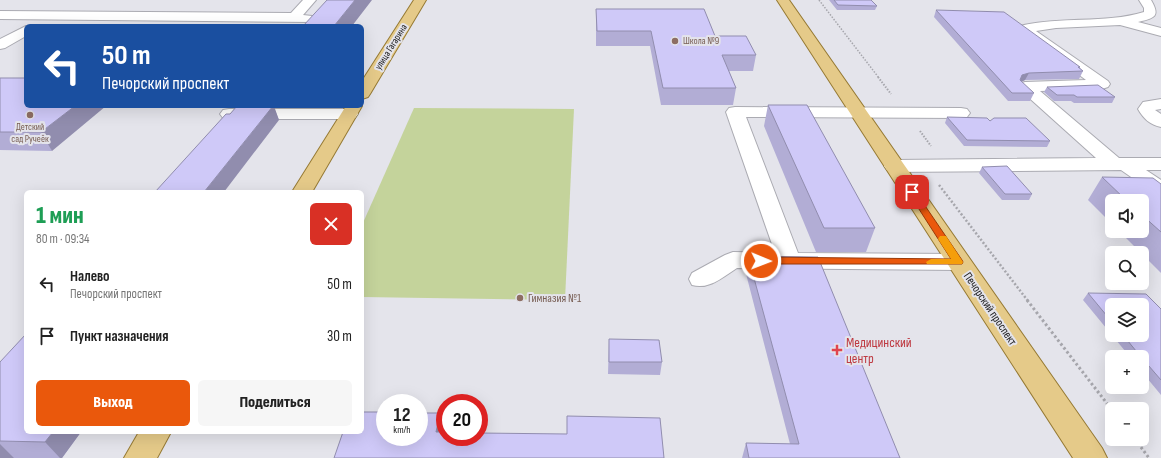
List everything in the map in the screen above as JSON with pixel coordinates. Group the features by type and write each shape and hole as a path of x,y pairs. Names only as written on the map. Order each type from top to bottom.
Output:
{"main road":[{"name":"улица Гагарина","path":"364,91 420,0"},
{"name":"Печорский проспект","path":"783,0 1091,458"},
{"path":"303,190 352,110"},
{"path":"140,458 155,434"}],"lane":[{"path":"294,17 310,0"},
{"path":"1145,0 1150,8 1150,14 1139,18 1120,21 1042,24 1025,29 1102,84 1025,87 1119,164 1161,189"},
{"path":"0,14 294,17 311,20 307,24"},
{"path":"37,24 53,15"},
{"path":"1120,21 1161,32"},
{"path":"0,45 24,31"},
{"path":"1161,104 1148,106 1146,109 1149,114 1161,122"},
{"path":"227,115 352,110"},
{"path":"789,261 735,112 961,113"},
{"path":"894,166 1161,164"},
{"path":"701,278 733,260 958,262"}],"path":[{"path":"818,0 936,153 941,166 937,183 1106,402"},
{"path":"1140,446 1149,458"}],"green space":[{"path":"414,108 574,109 565,300 364,297 364,220"}],"building":[{"path":"327,0 355,0 336,24 305,24"},
{"path":"834,0 871,0 877,6 838,5"},
{"path":"596,9 704,9 715,36 746,36 756,55 722,55 736,88 663,88 651,31 597,31"},
{"path":"936,10 1004,12 1080,67 1078,67 1083,71 1029,73 1022,75 1020,80 1034,93 1012,93"},
{"path":"0,78 24,78 24,108 72,108 41,132 0,132"},
{"path":"1098,85 1115,97 1077,97 1074,95 1057,95 1047,87"},
{"path":"768,105 807,105 875,228 824,228"},
{"path":"235,108 271,108 206,190 157,190 226,114 230,114"},
{"path":"947,117 987,118 990,121 994,118 1026,118 1050,141 967,140"},
{"path":"1007,166 1032,194 1005,194 982,167"},
{"path":"1102,177 1153,178 1161,184 1161,232 1149,221 1149,194 1120,194"},
{"path":"748,256 818,257 900,458 749,458 746,443 799,444"},
{"path":"1088,293 1146,294 1161,309 1161,380 1149,366 1149,350 1135,350 1129,342 1149,342 1149,298 1105,298 1105,314"},
{"path":"24,336 24,434 51,434 45,442 0,441 0,362"},
{"path":"609,339 659,340 662,362 609,362"},
{"path":"364,412 376,412 376,446 428,446 428,413 436,413 436,446 488,446 488,433 567,434 567,416 660,418 664,458 334,458 342,434 364,434"}],"slow traffic":[{"path":"931,262 958,262 943,239"}],"place":[{"name":"Школа №9","path":"675,41"},
{"name":"Детский сад Ручеёк","path":"30,115"},
{"name":"Гимназия №1","path":"520,298"},
{"name":"Медицинский центр","path":"837,350"}],"route":[{"path":"761,261 958,262 912,192"}]}
